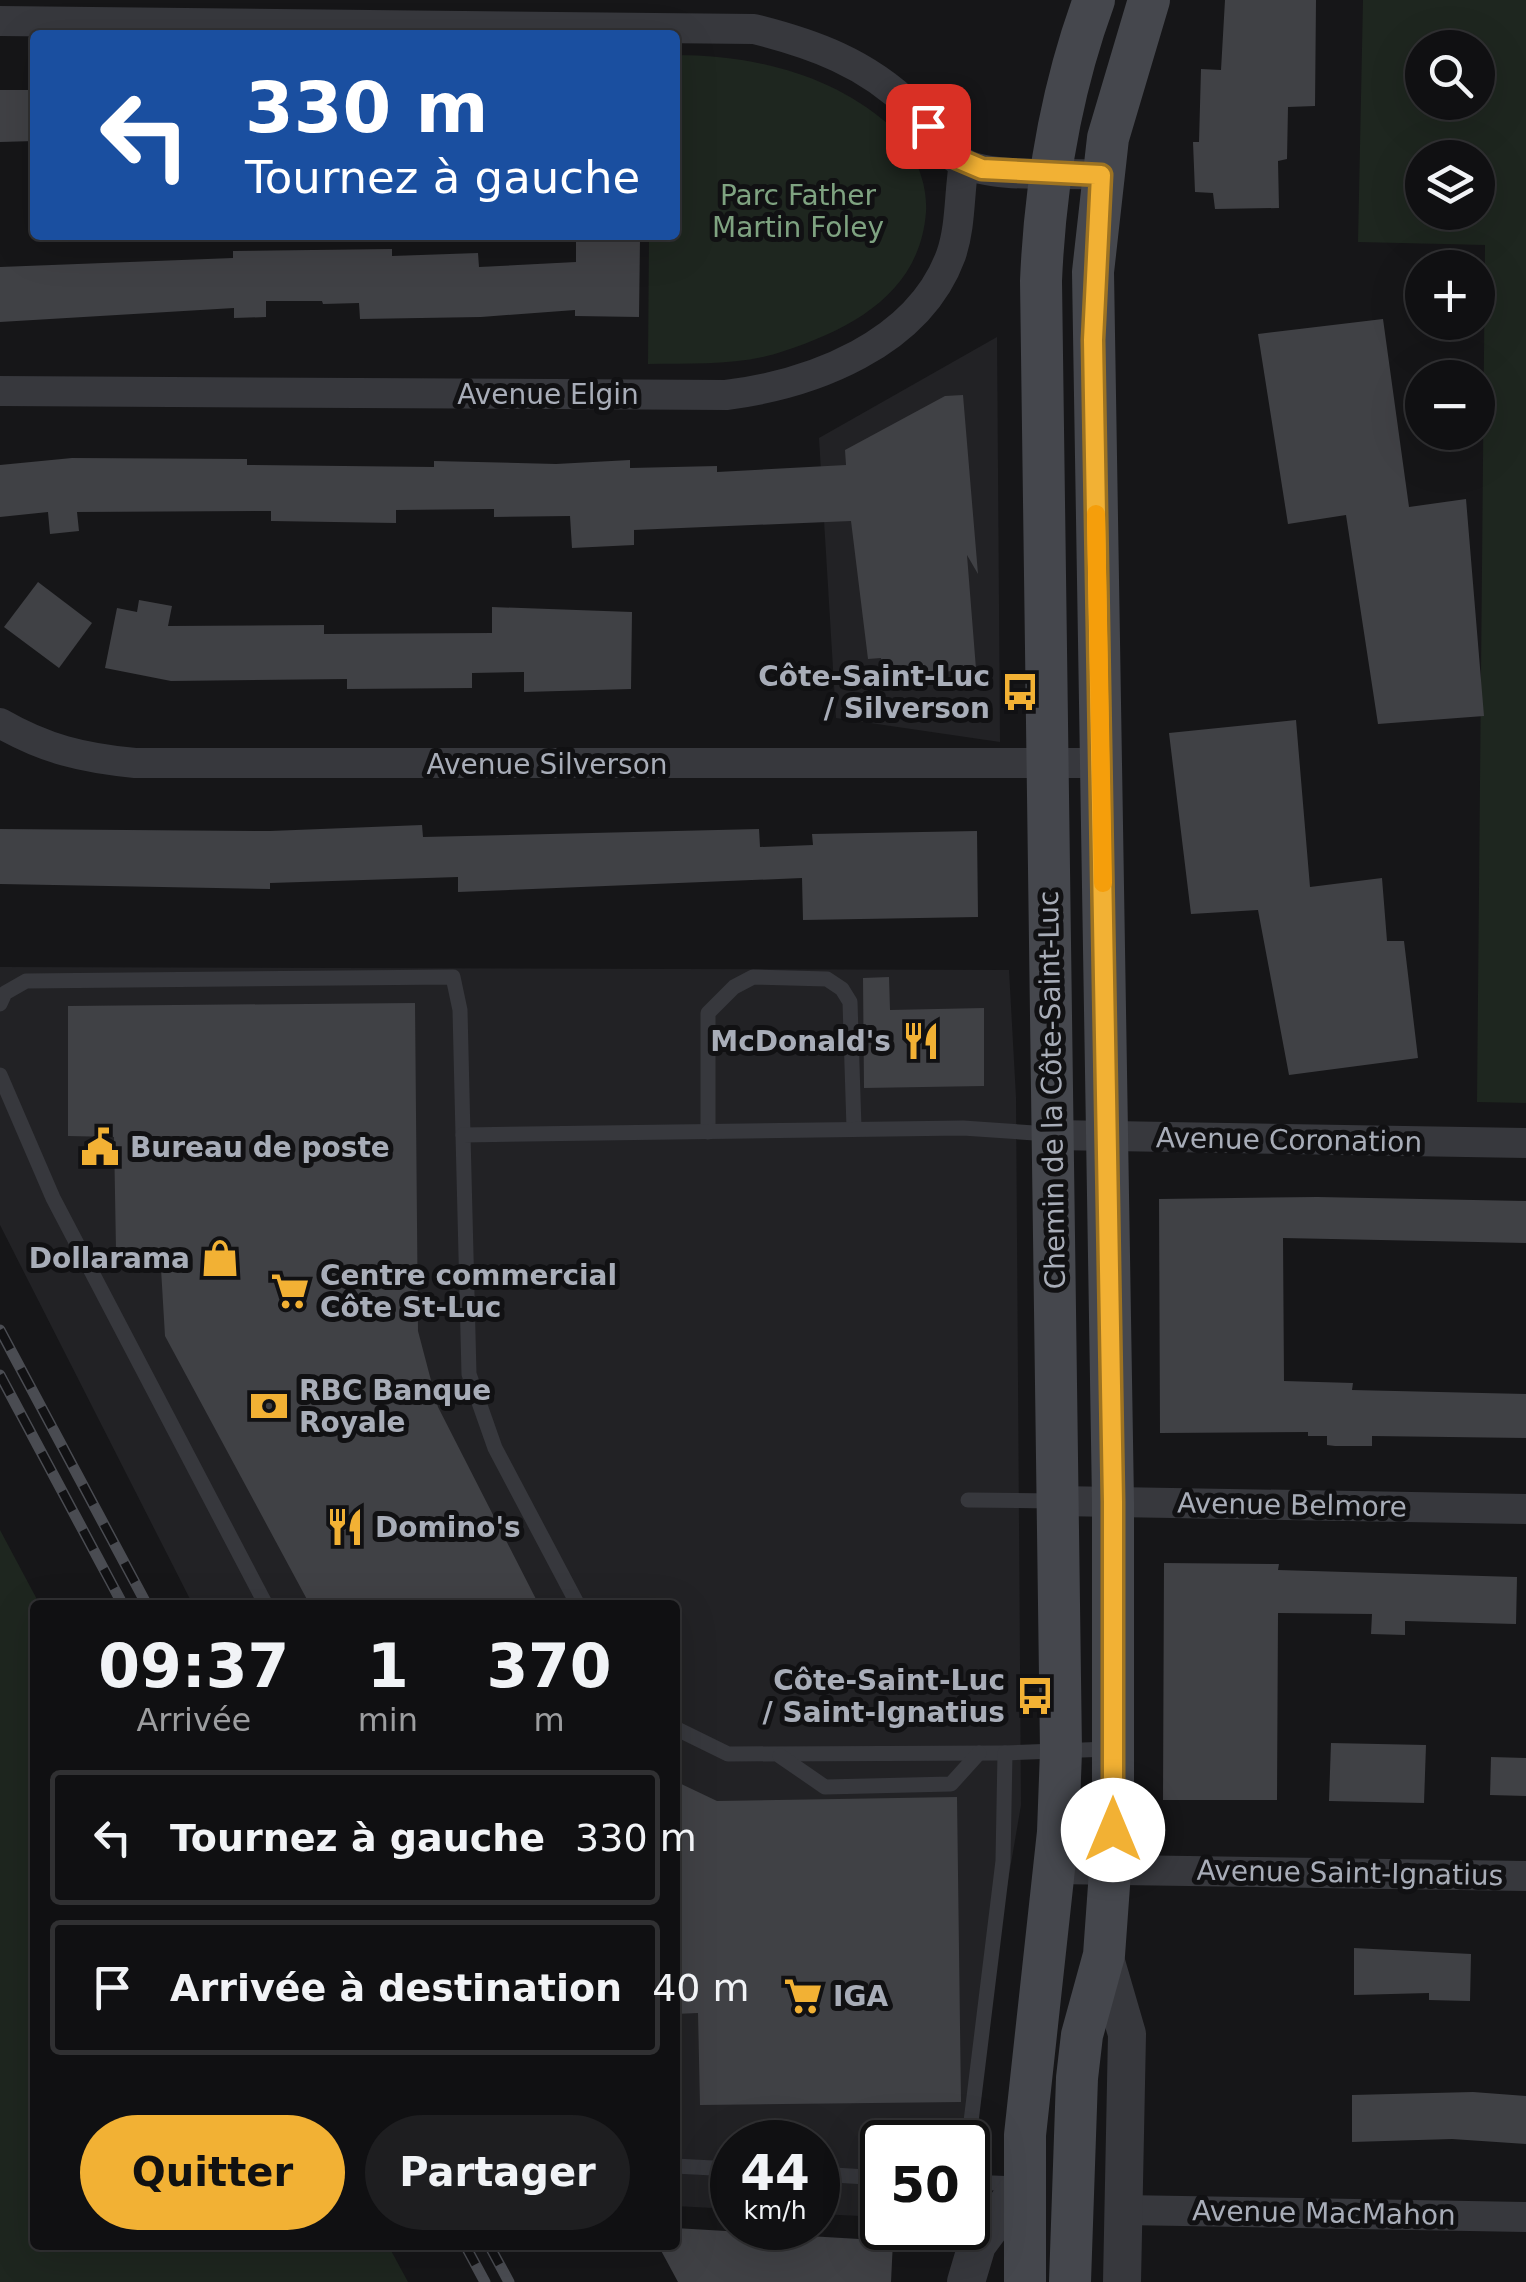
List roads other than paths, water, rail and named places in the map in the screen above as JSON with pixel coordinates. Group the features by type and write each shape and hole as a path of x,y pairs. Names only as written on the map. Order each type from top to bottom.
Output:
{"main road":[{"name":"Chemin de la Côte-Saint-Luc","path":"1026,2282 1022,2184 1062,1751 1041,280 1050,171 1074,60 1094,0"},
{"name":"Chemin de la Côte-Saint-Luc","path":"1070,2282 1077,2078 1082,2035 1104,1956 1111,1870 1113,1749 1108,1136 1093,350 1101,175 1127,64 1150,0"}],"street":[{"path":"0,21 669,24 754,29 838,54 869,72 896,93 964,163 982,169 1101,175"},
{"name":"Avenue Elgin","path":"0,391 726,396 768,390 810,378 873,344 920,306 952,250 964,163"},
{"name":"Avenue Silverson","path":"0,723 39,746 81,758 134,763 1101,764"},
{"name":"Avenue Coronation","path":"1053,1135 1526,1143"},
{"name":"Avenue Belmore","path":"1058,1501 1526,1509"},
{"name":"Avenue Saint-Ignatius","path":"1054,1869 1526,1876"},
{"name":"Chemin de la Côte-Saint-Luc","path":"1104,1956 1127,2034 1122,2282"},
{"path":"966,2282 977,2244 1022,2184"},
{"name":"Avenue MacMahon","path":"1123,2210 1526,2217"}],"lane":[{"path":"0,1004 5,992 26,981 453,977 460,1010 469,1374 494,1448 575,1600"},
{"path":"708,1132 708,1013 734,986 753,977 827,978 842,989 850,1002 854,1128"},
{"path":"0,1075 52,1198 263,1600"},
{"path":"463,1135 1012,1128 1053,1135"},
{"path":"968,1500 1058,1501"},
{"path":"680,1730 728,1754 1113,1749"},
{"path":"780,1756 826,1787 951,1784 979,1752"},
{"path":"971,2120 1004,1862 1005,1752"},
{"path":"680,2166 710,2168"},
{"path":"990,2183 1022,2184"}],"railway":[{"path":"0,1330 144,1600"},
{"path":"0,1375 120,1600"},
{"path":"468,2250 485,2282"},
{"path":"492,2250 509,2282"}],"place":[{"name":"Côte-Saint-Luc / Silverson","path":"1020,692"},
{"name":"McDonald's","path":"921,1041"},
{"name":"Bureau de poste","path":"100,1147"},
{"name":"Dollarama","path":"220,1258"},
{"name":"Centre commercial Côte St-Luc","path":"290,1291"},
{"name":"RBC Banque Royale","path":"269,1406"},
{"name":"Domino's","path":"345,1527"},
{"name":"Côte-Saint-Luc / Saint-Ignatius","path":"1035,1696"},
{"name":"IGA","path":"803,1996"}],"park label":[{"name":"Parc Father Martin Foley","path":"798,211"}]}
